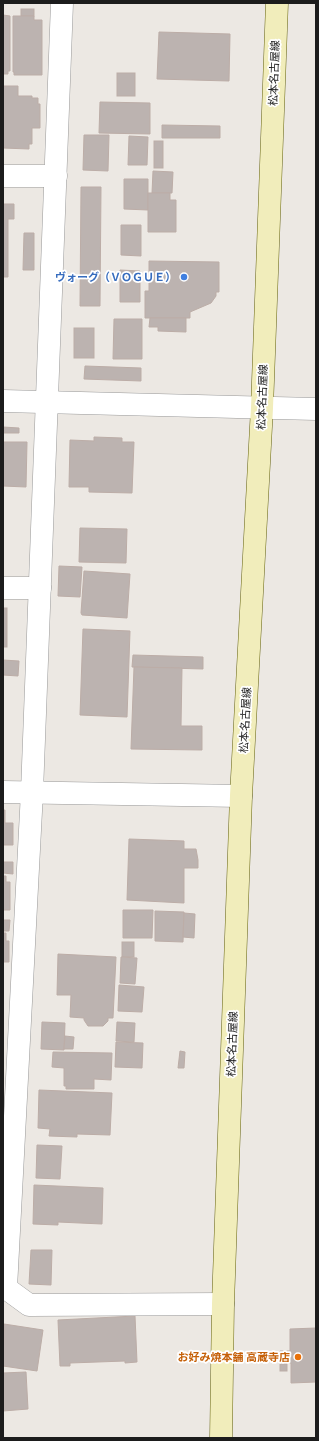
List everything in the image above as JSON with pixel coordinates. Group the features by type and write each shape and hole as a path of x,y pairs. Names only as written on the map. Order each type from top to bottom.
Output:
{"main road":[{"name":"松本名古屋線","path":"221,1438 223,1304 241,796 262,408 277,3"}],"street":[{"path":"62,3 32,792 13,991 4,1287 29,1305 223,1304"},
{"path":"3,176 56,176"},
{"path":"3,401 316,409"},
{"path":"3,588 40,588"},
{"path":"3,792 241,796"}],"building":[{"path":"21,9 34,9 34,16 21,16"},
{"path":"3,15 10,16 10,71 8,71 8,74 3,74"},
{"path":"13,16 34,16 34,20 42,20 42,75 14,75"},
{"path":"159,32 230,34 229,81 157,79"},
{"path":"117,73 135,73 135,96 117,96"},
{"path":"3,86 18,86 18,96 32,96 32,98 38,98 38,104 40,104 40,128 32,128 32,144 29,144 29,149 3,148"},
{"path":"100,102 150,103 150,134 99,133"},
{"path":"162,125 220,126 220,138 162,138"},
{"path":"84,135 109,135 108,171 83,170"},
{"path":"129,136 148,137 147,165 128,165"},
{"path":"154,141 163,141 163,168 154,168"},
{"path":"153,171 173,172 172,193 152,193"},
{"path":"124,179 148,179 148,210 124,209"},
{"path":"81,187 101,187 100,306 80,306"},
{"path":"148,193 170,193 170,200 176,200 176,232 148,232"},
{"path":"3,204 14,204 14,219 8,219 8,277 3,277"},
{"path":"121,225 141,225 141,256 121,255"},
{"path":"24,233 34,233 34,270 23,270"},
{"name":"ヴォーグ（ＶＯＧＵＥ）","path":"149,261 219,262 219,292 216,292 216,296 211,303 190,312 190,318 145,318 145,291 149,291"},
{"path":"120,270 140,271 140,302 120,302"},
{"path":"150,318 186,318 186,332 158,331 158,327 149,327"},
{"path":"114,319 142,319 142,359 113,359"},
{"path":"74,328 94,328 94,358 74,358"},
{"path":"85,366 141,368 141,381 84,379"},
{"path":"3,427 19,428 19,433 3,433"},
{"path":"94,437 122,438 122,442 134,442 132,493 89,492 89,487 69,487 70,440 94,441"},
{"path":"3,442 27,442 26,487 3,486"},
{"path":"80,528 127,529 126,563 79,562"},
{"path":"59,566 82,567 80,597 58,596"},
{"path":"84,571 130,574 127,618 82,615"},
{"path":"3,608 7,608 7,647 3,647"},
{"path":"83,629 130,631 127,717 80,715"},
{"path":"133,655 203,657 203,669 132,667"},
{"path":"3,660 19,661 18,676 3,675"},
{"path":"134,667 182,668 181,726 202,726 202,750 131,749"},
{"path":"3,810 5,810 5,823 13,823 13,845 3,845"},
{"path":"129,839 184,841 184,849 196,849 198,868 184,868 184,903 127,900"},
{"path":"3,862 13,862 13,874 3,873"},
{"path":"3,876 6,876 6,882 10,882 10,910 3,910"},
{"path":"123,910 153,910 152,938 123,938"},
{"path":"155,911 184,912 183,942 155,941"},
{"path":"184,913 195,914 194,938 183,937"},
{"path":"3,920 10,920 9,931 3,931"},
{"path":"3,933 6,933 6,941 9,941 9,962 3,962"},
{"path":"122,942 134,942 134,957 122,957"},
{"path":"58,954 116,957 113,1018 108,1018 108,1021 103,1026 88,1026 84,1018 70,1017 71,995 57,995"},
{"path":"121,957 137,958 135,984 120,983"},
{"path":"119,985 144,987 142,1012 118,1011"},
{"path":"42,1022 65,1023 64,1050 41,1049"},
{"path":"117,1022 135,1023 134,1042 116,1041"},
{"path":"65,1036 74,1037 73,1049 64,1049"},
{"path":"116,1042 143,1043 142,1068 115,1067"},
{"path":"180,1051 185,1052 184,1068 178,1068"},
{"path":"53,1052 112,1053 111,1080 94,1079 94,1089 66,1089 66,1086 64,1086 64,1068 52,1067"},
{"path":"39,1090 112,1093 110,1135 77,1134 77,1137 49,1136 50,1129 38,1128"},
{"path":"37,1145 62,1146 60,1179 36,1178"},
{"path":"34,1185 103,1188 102,1224 58,1222 58,1225 33,1224"},
{"path":"31,1250 52,1250 51,1285 29,1284"},
{"path":"135,1316 137,1362 70,1363 70,1366 60,1366 58,1320"},
{"path":"4,1324 43,1330 37,1371 3,1366"},
{"name":"お好み焼本舗 高蔵寺店","path":"316,1328 316,1382 291,1383 291,1363 280,1363 280,1351 290,1351 290,1329"},
{"path":"280,1364 287,1364 287,1371 280,1371"},
{"path":"26,1372 28,1409 3,1411 3,1373"}],"place":[{"name":"ヴォーグ（ＶＯＧＵＥ）","path":"184,277"},
{"name":"お好み焼本舗 高蔵寺店","path":"298,1357"}]}
